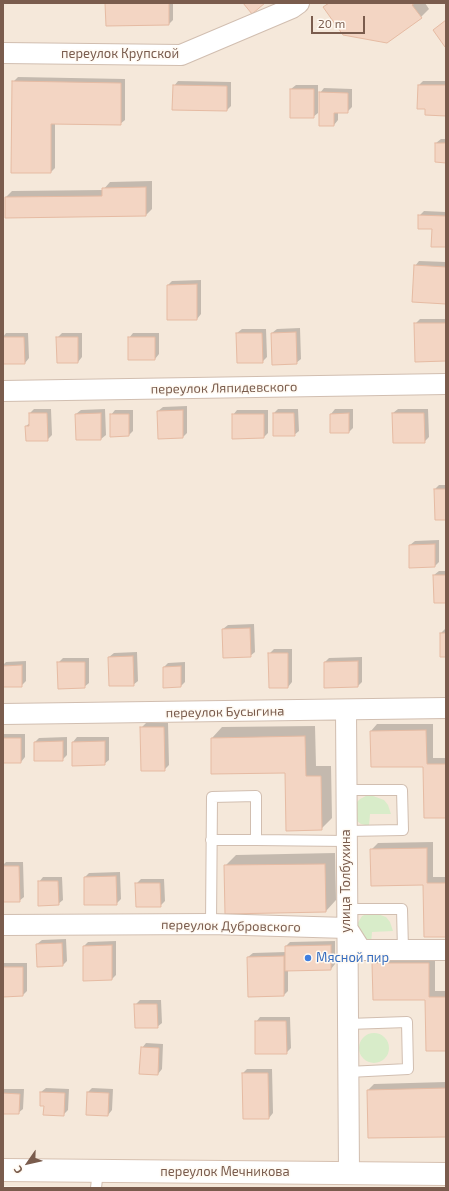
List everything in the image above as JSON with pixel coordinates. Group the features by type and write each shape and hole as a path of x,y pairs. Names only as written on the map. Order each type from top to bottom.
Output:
{"street":[{"name":"переулок Крупской","path":"3,53 182,55 292,8 299,3"},
{"name":"переулок Ляпидевского","path":"3,391 446,384"},
{"name":"переулок Бусыгина","path":"3,714 446,708"},
{"name":"улица Толбухина","path":"346,710 349,1173"},
{"name":"переулок Дубровского","path":"3,925 210,924 347,918"},
{"path":"347,918 361,950 446,950"},
{"name":"переулок Мечникова","path":"3,1170 97,1179 349,1173 446,1174"}],"lane":[{"path":"211,840 256,840 346,836 403,830 402,790 346,790"},
{"path":"210,924 212,797 256,796 256,840"},
{"path":"347,918 402,909 403,950"},
{"path":"348,1024 407,1022 408,1069 348,1072"}],"shaded area":[{"path":"3,3 446,3 446,1188 111,1188 3,1186"}],"green space":[{"path":"366,796 373,796 384,800 388,805 391,814 370,814 369,826 361,824 357,821 356,803"},
{"path":"375,913 386,917 390,922 393,931 372,932 371,944 368,943 356,926 362,916"},
{"path":"374,1033 385,1037 389,1048 385,1059 374,1063 363,1059 359,1048 363,1037"}],"building":[{"path":"105,3 169,3 169,25 106,26"},
{"path":"243,3 265,3 252,14"},
{"path":"329,3 415,3 412,5 422,18 387,43 343,35 323,7"},
{"path":"446,20 446,47 445,47 433,30"},
{"path":"12,81 121,83 121,125 51,124 51,173 11,173"},
{"path":"173,85 227,86 227,111 172,110"},
{"path":"418,85 446,85 446,116 425,115 425,109 417,109"},
{"path":"290,89 314,89 314,118 290,118"},
{"path":"319,92 348,93 348,113 334,113 334,126 319,126"},
{"path":"435,143 446,143 446,163 435,162"},
{"path":"146,187 146,216 5,218 5,197 102,196 102,188"},
{"path":"418,215 446,216 446,247 431,247 432,229 418,229"},
{"path":"414,265 446,267 446,304 412,302"},
{"path":"197,284 197,320 167,320 167,285"},
{"path":"414,323 446,323 446,361 415,362"},
{"path":"296,332 297,364 272,365 271,333"},
{"path":"236,333 262,333 263,363 237,363"},
{"path":"3,337 24,337 25,364 3,364"},
{"path":"56,337 78,337 78,363 57,363"},
{"path":"128,337 155,337 155,360 128,360"},
{"path":"183,410 183,438 158,439 157,411"},
{"path":"29,413 47,413 48,441 26,441 25,426 29,426"},
{"path":"101,413 101,440 76,440 75,414"},
{"path":"273,413 294,413 295,436 273,436"},
{"path":"349,413 349,433 330,433 330,414"},
{"path":"392,413 424,413 425,443 393,443"},
{"path":"110,414 129,414 129,436 110,437"},
{"path":"232,414 264,414 264,438 232,439"},
{"path":"434,489 446,489 446,520 435,520"},
{"path":"435,544 435,567 409,568 409,545"},
{"path":"433,575 446,575 446,603 434,603"},
{"path":"250,628 251,657 223,658 222,629"},
{"path":"440,633 446,633 446,657 440,657"},
{"path":"268,653 288,653 288,688 269,688"},
{"path":"133,656 134,686 109,686 108,657"},
{"path":"358,661 358,687 324,688 324,662"},
{"path":"57,662 85,662 85,688 58,689"},
{"path":"22,665 22,687 3,687 3,666"},
{"path":"181,666 181,687 163,688 163,667"},
{"path":"140,727 164,727 165,771 141,771"},
{"path":"426,730 427,764 446,764 446,818 424,818 423,767 371,767 370,731"},
{"path":"305,736 306,776 321,776 322,830 286,831 285,773 211,774 211,738"},
{"path":"3,738 21,738 21,763 3,763"},
{"path":"63,741 63,761 34,761 34,742"},
{"path":"105,741 105,765 72,766 72,742"},
{"path":"427,848 427,883 446,883 446,937 424,937 423,885 371,886 370,849"},
{"path":"325,864 326,912 225,914 224,865"},
{"path":"3,866 19,866 20,902 3,902"},
{"path":"116,876 117,905 84,905 84,877"},
{"path":"38,881 58,881 59,905 38,906"},
{"path":"135,883 160,883 161,907 136,907"},
{"path":"62,943 63,966 37,967 36,944"},
{"path":"112,945 112,980 83,981 83,946"},
{"name":"Мясной пир","path":"331,945 331,970 285,971 285,946"},
{"path":"284,956 284,996 248,997 247,957"},
{"path":"372,963 429,963 429,997 446,997 446,1051 426,1051 425,1000 373,1000"},
{"path":"3,967 23,967 23,996 3,997"},
{"path":"134,1004 157,1004 158,1028 135,1028"},
{"path":"255,1021 286,1021 287,1054 255,1054"},
{"path":"141,1047 159,1048 158,1075 139,1074"},
{"path":"242,1073 268,1073 269,1119 243,1119"},
{"path":"446,1088 446,1137 368,1138 367,1090"},
{"path":"40,1092 65,1093 64,1116 43,1115 44,1106 40,1106"},
{"path":"87,1092 109,1093 108,1116 86,1115"},
{"path":"3,1093 20,1094 19,1114 3,1114"}],"place":[{"name":"Мясной пир","path":"308,958"}]}
